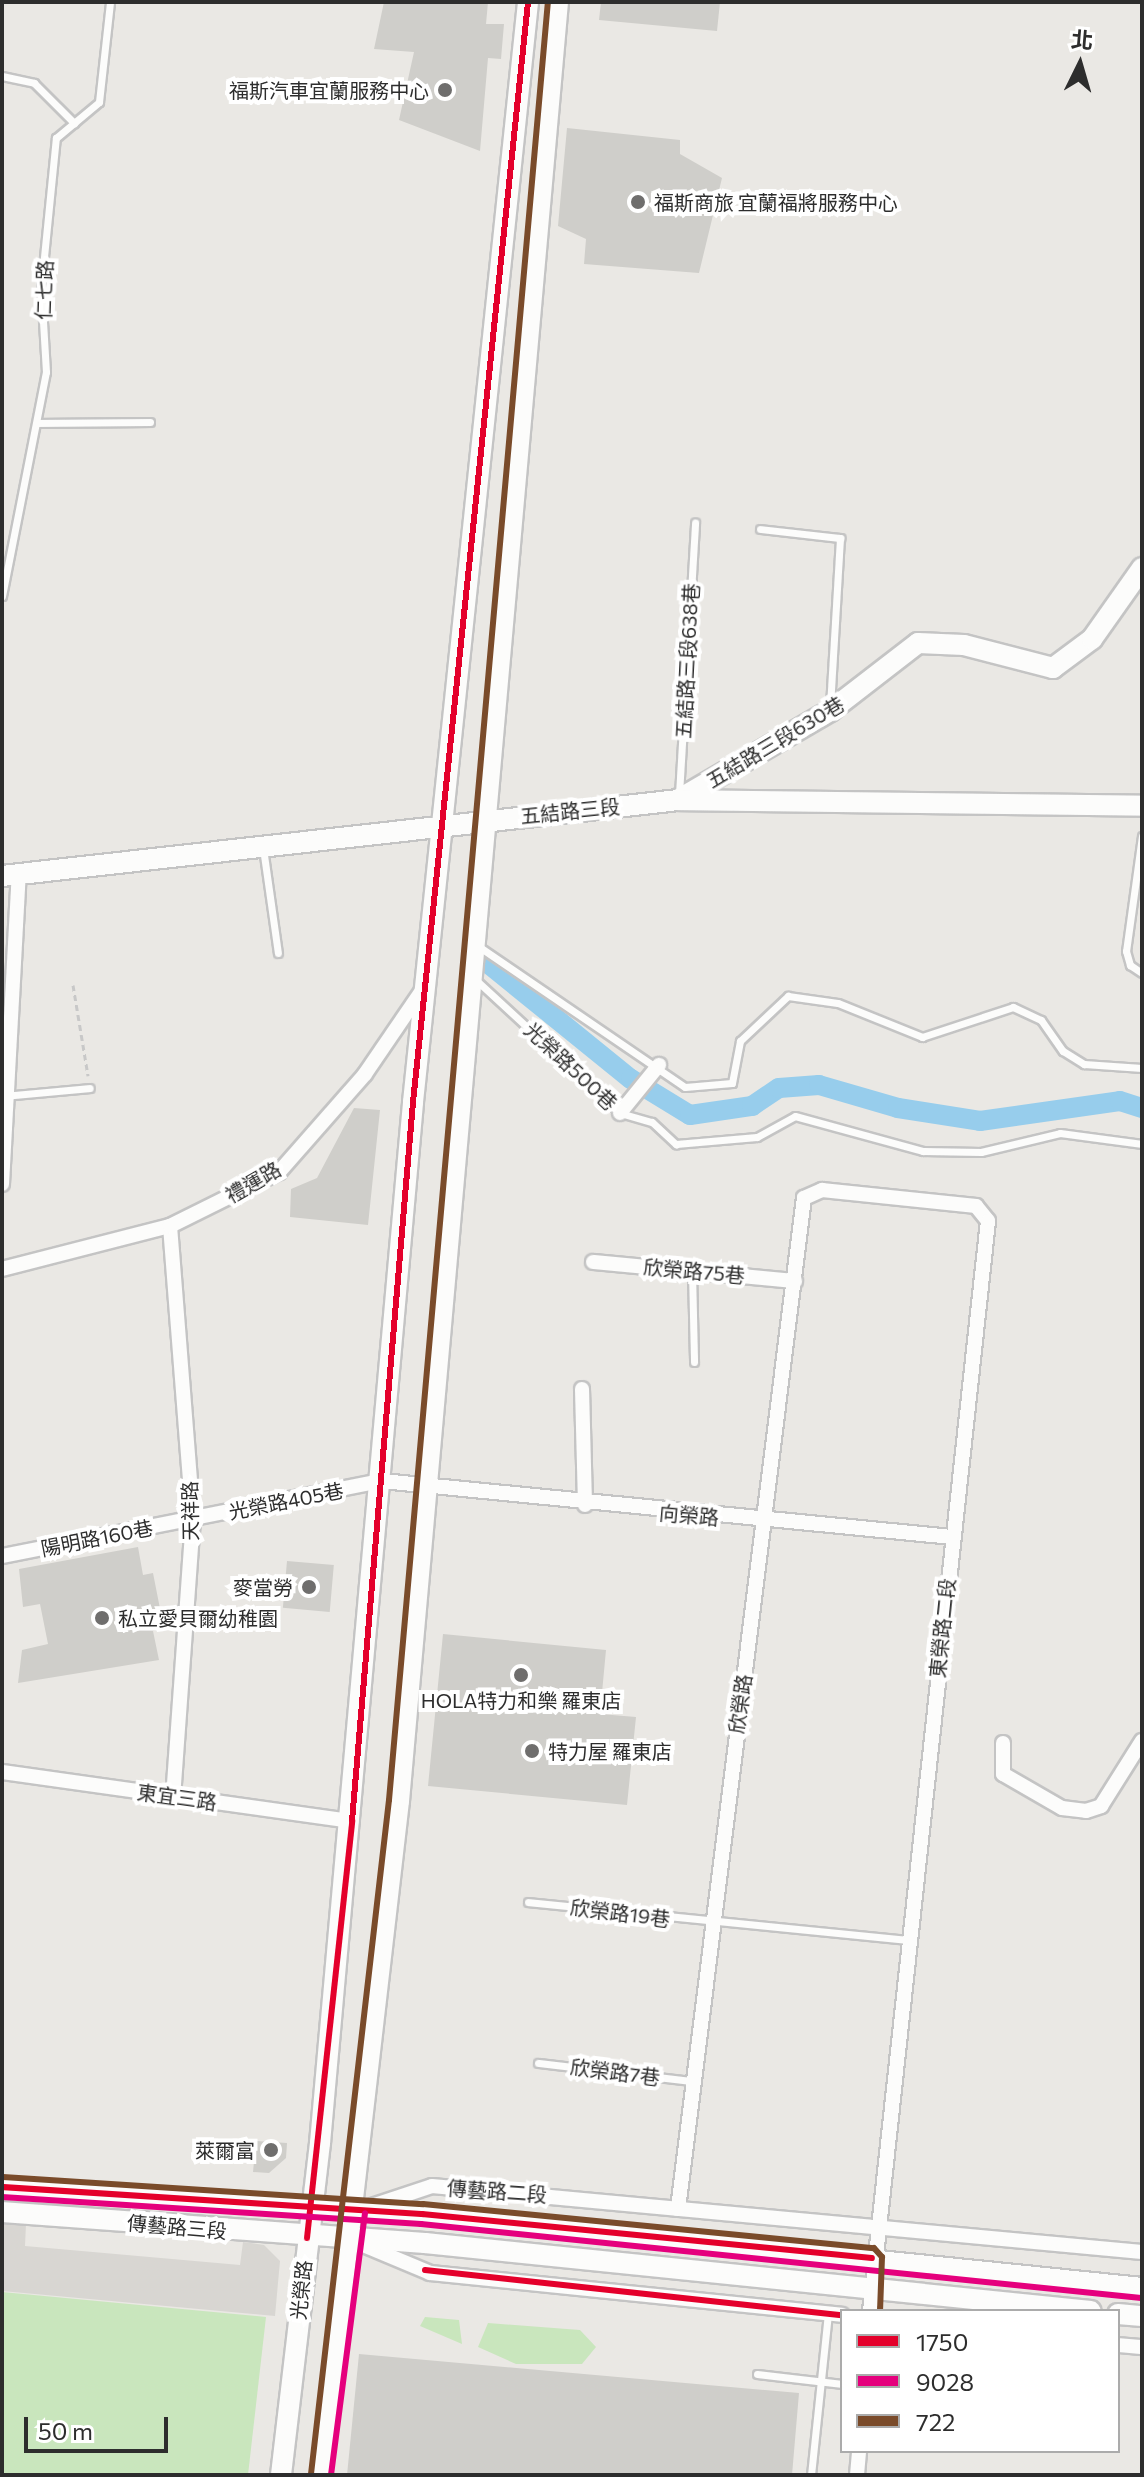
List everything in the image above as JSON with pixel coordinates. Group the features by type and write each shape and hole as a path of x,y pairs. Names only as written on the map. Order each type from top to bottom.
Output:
{"street":[{"path":"321,2475 352,2241 425,1490 472,976 482,820 558,2"},
{"name":"光榮路","path":"281,2475 352,1821 413,1102 445,824 526,8"},
{"name":"五結路三段630巷","path":"679,800 830,711 918,643 964,645 1053,668 1092,639 1142,568"},
{"name":"五結路三段","path":"10,875 679,800 1142,806"},
{"path":"2,1184 10,875"},
{"name":"禮運路","path":"2,1269 170,1226 279,1172 365,1074 428,983"},
{"path":"620,1113 659,1065"},
{"name":"東榮路二段","path":"804,1198 822,1190 976,1206 988,1221 874,2227 870,2309"},
{"name":"欣榮路","path":"678,2209 804,1198"},
{"name":"天祥路","path":"170,1226 193,1519 173,1796"},
{"name":"欣榮路75巷","path":"593,1262 795,1281"},
{"path":"582,1389 585,1505"},
{"name":"光榮路405巷","path":"193,1519 382,1481 425,1490"},
{"name":"向榮路","path":"425,1490 952,1537"},
{"name":"陽明路160巷","path":"2,1556 193,1519"},
{"path":"1003,1743 1003,1774 1062,1808 1086,1811 1101,1806 1139,1741"},
{"name":"東宜三路","path":"2,1772 352,1821"},
{"name":"傳藝路二段","path":"355,2212 432,2186 1142,2252"},
{"name":"傳藝路三段","path":"2,2187 355,2212"},
{"name":"傳藝路三段","path":"2,2212 352,2241"},
{"name":"傳藝路二段","path":"355,2212 872,2258 1142,2288"},
{"path":"352,2241 871,2286 1073,2309"},
{"path":"352,2241 430,2273 835,2314"},
{"path":"1120,2314 1142,2316"},
{"path":"1120,2345 1142,2347"},
{"path":"857,2475 859,2453"}],"lane":[{"name":"仁七路","path":"2,596 37,423 56,138 99,102 106,79 110,2"},
{"path":"2,76 34,83 74,123"},
{"path":"37,423 150,422"},
{"name":"五結路三段638巷","path":"679,800 695,522"},
{"path":"760,529 840,538 830,711"},
{"path":"1142,836 1126,951 1130,965 1142,973"},
{"path":"263,847 278,953"},
{"path":"474,943 659,1065 685,1087 732,1083 740,1041 788,996 838,1003 922,1037 1013,1007 1041,1020 1063,1051 1084,1064 1142,1068"},
{"name":"光榮路500巷","path":"472,976 620,1113 652,1122 676,1144 757,1137 795,1116 923,1151 981,1152 1060,1133 1142,1144"},
{"path":"4,1096 90,1088"},
{"path":"692,1271 694,1362"},
{"name":"欣榮路19巷","path":"528,1902 712,1924 907,1940"},
{"name":"欣榮路7巷","path":"538,2063 692,2081"},
{"path":"811,2475 821,2381 835,2314"},
{"path":"757,2374 840,2384"}],"path":[{"path":"73,985 90,1088"}],"green space":[{"path":"2,2292 266,2317 248,2475 2,2475"},
{"path":"425,2317 459,2320 462,2344 420,2326"},
{"path":"488,2323 580,2330 596,2347 582,2364 516,2364 478,2347"}],"shaded area":[{"path":"2,2223 26,2224 25,2246 240,2265 243,2242 264,2245 280,2261 275,2316 2,2291"}],"building":[{"name":"福斯汽車宜蘭服務中心","path":"384,2 488,2 486,24 504,24 501,59 488,58 480,151 399,120 414,52 374,49"},
{"path":"601,2 720,2 717,31 599,20"},
{"name":"福斯商旅 宜蘭福將服務中心","path":"567,128 680,140 680,154 722,178 699,273 584,264 586,239 558,226"},
{"path":"354,1108 380,1110 368,1225 290,1217 291,1189 317,1178"},
{"name":"私立愛貝爾幼稚園","path":"138,1547 143,1575 153,1573 164,1629 153,1631 159,1660 18,1683 22,1650 48,1644 40,1604 23,1607 19,1569"},
{"name":"麥當勞","path":"287,1561 334,1565 330,1612 283,1608"},
{"name":"特力屋 羅東店","path":"443,1634 606,1650 600,1714 636,1717 627,1805 428,1786"},
{"name":"萊爾富","path":"256,2141 287,2143 286,2158 269,2173 253,2172"},
{"path":"359,2354 799,2393 792,2475 347,2475"}],"waterway":[{"path":"490,965 631,1079 690,1115 752,1106 779,1088 819,1085 898,1108 980,1121 1120,1101 1142,1108"}],"transit line":[{"name":"1750","path":"307,2238 352,1821 413,1102 528,2"},
{"name":"722","path":"311,2474 389,1800 548,2"},
{"name":"722","path":"3,2177 423,2204 874,2248 882,2257 880,2309"},
{"name":"1750","path":"2,2187 422,2214 872,2258"},
{"name":"9028","path":"2,2197 421,2224 1141,2298"},
{"name":"9028","path":"331,2475 365,2213"},
{"name":"1750","path":"425,2270 840,2315"}],"place":[{"name":"福斯汽車宜蘭服務中心","path":"445,90"},
{"name":"福斯商旅 宜蘭福將服務中心","path":"638,202"},
{"name":"麥當勞","path":"309,1587"},
{"name":"私立愛貝爾幼稚園","path":"102,1618"},
{"name":"HOLA特力和樂 羅東店","path":"521,1675"},
{"name":"特力屋 羅東店","path":"532,1751"},
{"name":"萊爾富","path":"271,2150"}]}
